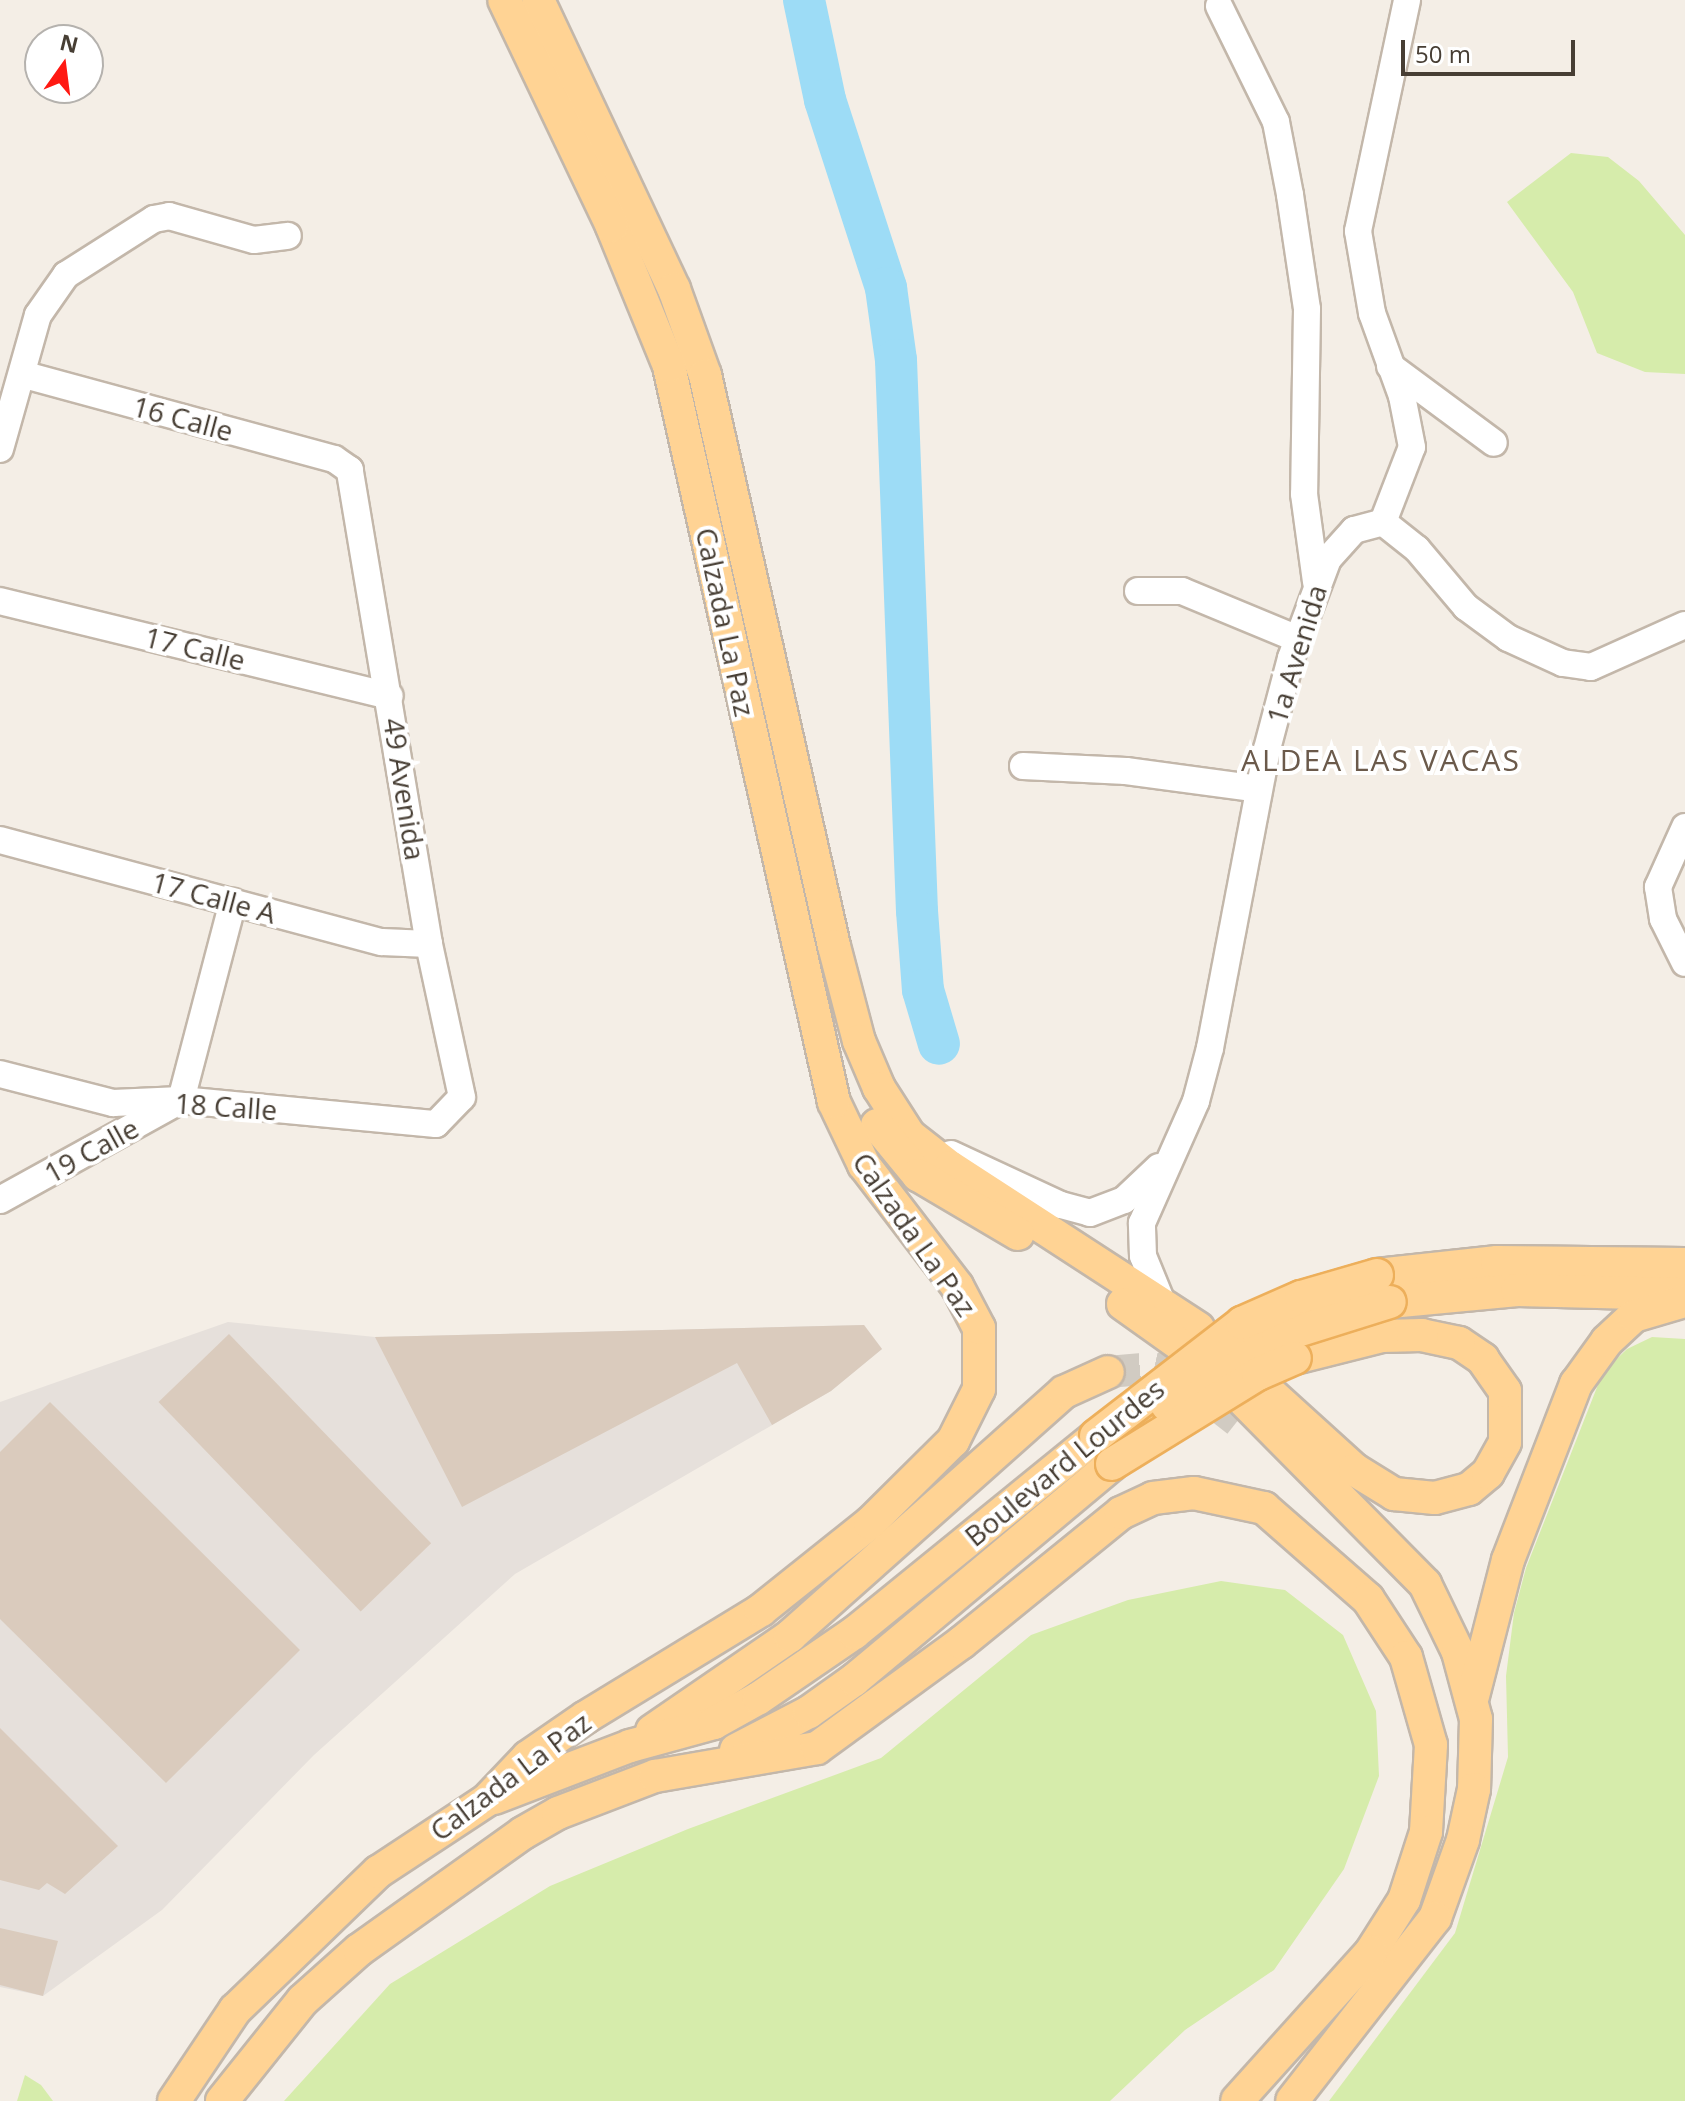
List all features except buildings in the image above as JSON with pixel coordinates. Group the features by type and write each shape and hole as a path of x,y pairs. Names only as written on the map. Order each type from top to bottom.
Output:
{"main road":[{"name":"Calzada La Paz","path":"174,2101 235,2010 378,1872 487,1800 528,1757 761,1610 870,1523 965,1426 979,1389 979,1328 957,1286 879,1188 842,1124 820,1055 669,366 612,226 504,0"},
{"name":"Calzada La Paz","path":"538,0 668,277 705,375 834,946 867,1063 869,1114 918,1175 1189,1336 1163,1305 950,1167 909,1135 867,1063"},
{"name":"Boulevard Lourdes","path":"487,1800 630,1746 714,1723 807,1667 1242,1323 1301,1297 1384,1288 1497,1262 1685,1264"},
{"name":"Boulevard Lourdes","path":"688,1768 767,1736 854,1680 1112,1464 1167,1405 1257,1347 1325,1319 1384,1288 1685,1294"},
{"path":"1473,1699 1504,1573 1576,1384 1607,1341 1634,1316 1685,1301"},
{"path":"1112,1464 1258,1374 1295,1358 1382,1336 1422,1335 1459,1343 1483,1359 1505,1391 1505,1442 1488,1473 1469,1489 1435,1498 1394,1494 1245,1401 1425,1584 1441,1610 1473,1699 1478,1766 1448,1890 1417,1945 1292,2101"},
{"path":"630,1746 780,1644 1064,1392 1108,1372"},
{"path":"688,1768 817,1748 961,1643 1091,1535 1138,1504 1174,1494 1233,1498 1264,1508 1368,1599 1406,1657 1425,1712 1431,1745 1430,1809 1404,1900 1371,1952 1237,2101"},
{"name":"Calzada La Paz","path":"222,2101 303,2000 425,1898 558,1813 688,1768"}],"street":[{"path":"1407,0 1358,231 1372,313 1402,396 1412,447 1383,522 1417,549 1466,607 1508,638 1563,663 1591,667 1685,625"},
{"path":"1219,6 1276,122 1290,195 1307,309 1304,494 1316,582"},
{"path":"0,449 38,315 51,290 154,219 169,216 254,240 288,236"},
{"path":"1390,366 1494,443"},
{"name":"16 Calle","path":"22,374 344,464"},
{"name":"49 Avenida","path":"344,464 350,470 429,944 462,1097 452,1113"},
{"name":"1a Avenida","path":"1163,1305 1143,1256 1141,1230 1196,1101 1210,1048 1259,789 1298,639 1316,582 1354,530 1383,522"},
{"path":"1138,591 1182,591 1298,639"},
{"name":"17 Calle","path":"0,601 390,696"},
{"path":"1023,766 1126,771 1259,789"},
{"path":"1685,827 1658,887 1663,919 1685,963"},
{"name":"17 Calle A","path":"0,840 382,942 429,944"},
{"path":"181,1100 233,902"},
{"name":"18 Calle","path":"0,1074 113,1103 181,1100 436,1124 452,1113"},
{"name":"19 Calle","path":"0,1200 181,1100"},
{"name":"1a Avenida","path":"909,1135 1061,1205 1090,1213 1124,1200 1170,1156"}],"shaded area":[{"path":"228,1322 375,1337 864,1325 882,1349 831,1391 515,1574 314,1755 162,1910 43,1996 0,1987 0,1402"}],"green space":[{"path":"1571,153 1608,157 1639,181 1685,235 1685,374 1645,372 1597,353 1573,292 1507,202"},
{"path":"1652,1337 1685,1339 1685,2101 1329,2101 1455,1933 1508,1757 1506,1676 1514,1613 1526,1568 1603,1372 1627,1349"},
{"path":"1221,1581 1285,1590 1343,1635 1376,1711 1379,1776 1344,1869 1274,1970 1185,2030 1110,2101 284,2101 390,1984 550,1886 688,1829 881,1758 1031,1635 1128,1600"},
{"path":"25,2075 41,2085 53,2101 17,2101"}],"waterway":[{"path":"804,0 825,100 886,288 896,360 917,911 923,990 939,1044"}],"tunnel":[{"path":"1108,1372 1154,1368 1176,1373 1237,1421"}],"district":[{"name":"ALDEA LAS VACAS","path":"1381,760"}]}
